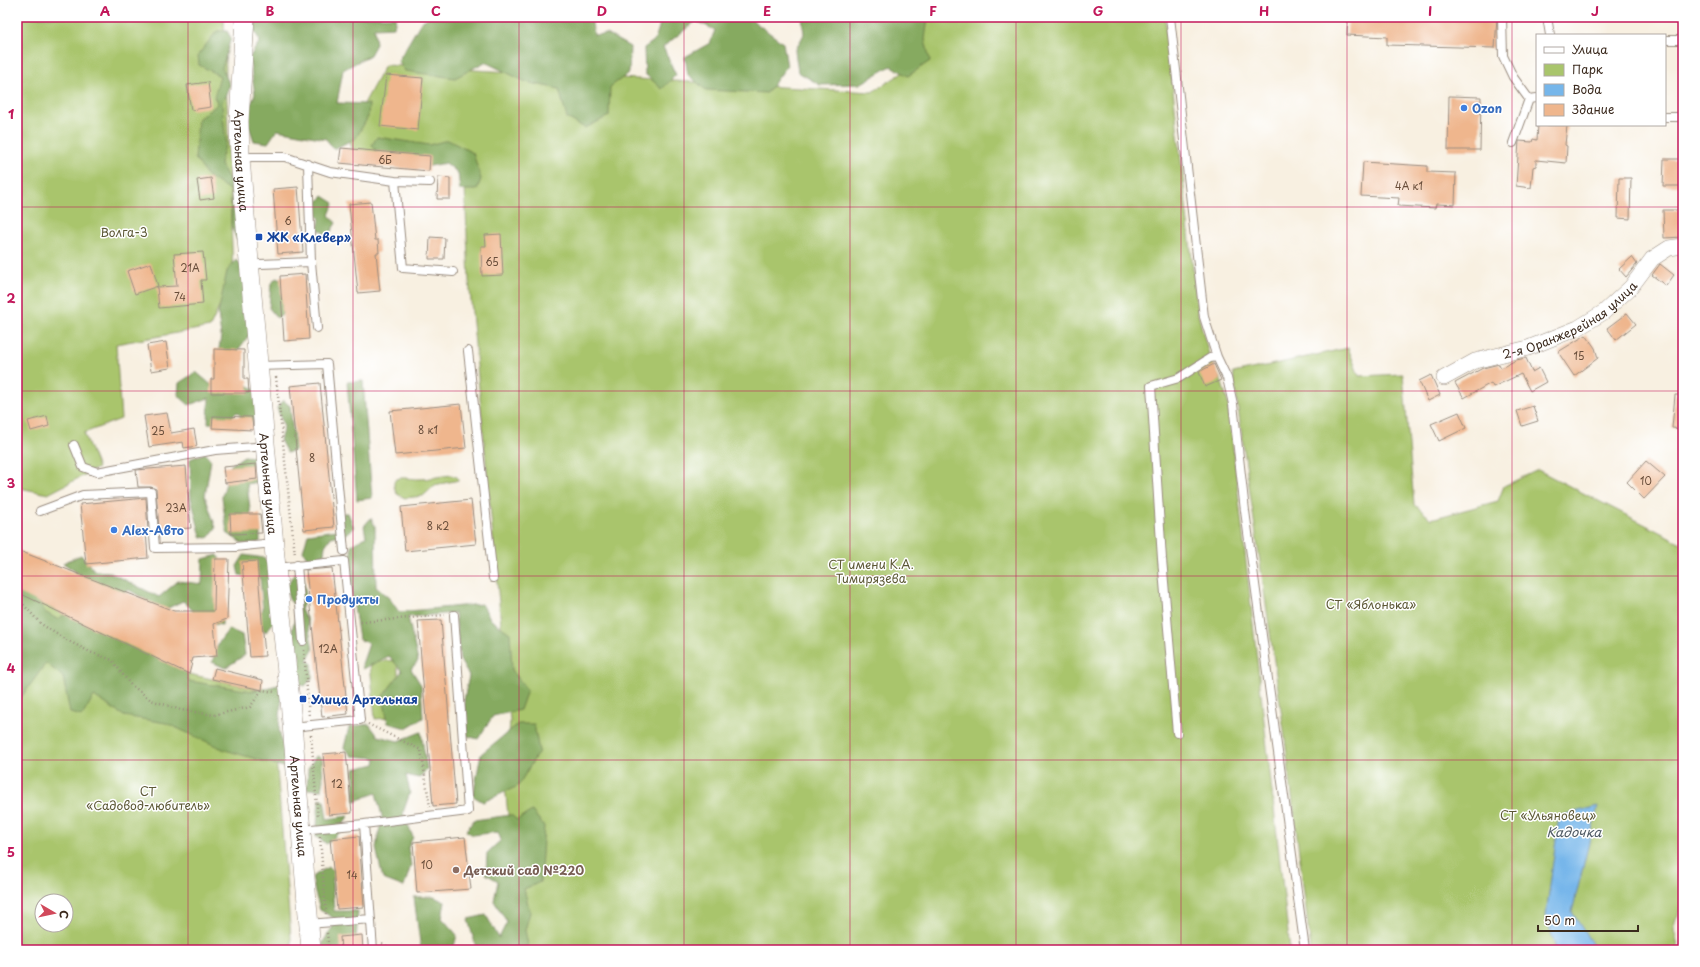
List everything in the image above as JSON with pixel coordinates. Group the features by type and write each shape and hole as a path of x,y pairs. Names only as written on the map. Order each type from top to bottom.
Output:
{"street":[{"name":"Артельная улица","path":"245,17 239,121 240,159 276,568 301,726 300,830 317,924 311,950"},
{"name":"2-я Оранжерейная улица","path":"1444,378 1475,361 1528,348 1578,328 1604,312 1631,287 1652,259 1669,248 1683,246"}],"lane":[{"path":"1170,17 1204,317 1217,357 1227,378 1233,404 1245,511 1305,950"},
{"path":"1502,17 1503,56 1513,77 1533,99 1513,143"},
{"path":"1547,17 1550,34"},
{"path":"1666,40 1683,40"},
{"path":"1666,117 1683,117"},
{"path":"240,159 251,157 285,157 330,172 396,181 430,182"},
{"path":"308,164 311,262 317,328"},
{"path":"396,181 403,268 453,272"},
{"path":"250,266 260,264 311,262"},
{"path":"468,351 493,578"},
{"path":"1177,732 1162,559 1151,386 1179,378 1210,358 1217,357"},
{"path":"258,366 327,364 344,551"},
{"path":"74,445 83,467 98,472 215,450 266,446"},
{"path":"40,511 83,495 151,492 155,548 235,547 274,543"},
{"path":"276,568 344,561 360,720 301,726"},
{"path":"297,565 303,641"},
{"path":"300,830 364,824 468,811 454,615"},
{"path":"364,824 373,950"},
{"path":"317,924 371,919"}],"path":[{"path":"17,600 22,603 46,628 84,648 112,660 130,684 151,700 181,710 214,715 250,707 262,690 280,692"},
{"path":"350,623 454,615"},
{"path":"303,641 301,726 319,828 317,924 329,950"},
{"path":"360,720 421,750 430,809 437,808"}],"green space":[{"name":"Волга-3","path":"17,17 224,17 233,277 210,327 116,344 121,419 84,433 98,468 48,494 17,488"},
{"path":"251,17 396,17 394,27 374,28 376,44 370,55 343,70 337,103 369,104 368,117 356,138 334,149 326,139 277,130 268,143 254,141 246,117 255,94 249,58 260,41 250,23"},
{"path":"429,17 591,17 594,35 607,34 630,47 629,73 610,87 609,116 585,128 567,118 559,89 526,82 485,62 455,78 405,71 398,61 421,22"},
{"path":"662,17 748,17 783,43 787,66 767,93 706,90 688,75 685,57 710,43 715,30 696,21 663,47 676,75 662,89 645,74 644,48 655,40"},
{"path":"802,17 928,17 925,39 930,61 908,76 891,66 860,84 820,85 798,72 795,51 804,34"},
{"name":"СТ имени К.А. Тимирязева","path":"917,17 1165,17 1198,314 1210,358 1221,380 1228,403 1290,950 522,950 505,786 510,721 469,280 464,164 352,149 348,133 385,65 872,92 915,65"},
{"path":"217,31 227,31 231,38 222,68 230,85 222,103 226,143 220,163 231,183 244,179 249,224 237,240 231,225 232,191 208,177 195,158 198,119 218,104 214,97 220,76 199,65 198,55"},
{"path":"377,137 429,145 448,140 473,153 481,179 477,190 460,190 458,173 446,163 425,167 379,155 372,145"},
{"path":"323,196 334,203 329,215 336,223 328,236 318,229 320,219 312,208"},
{"path":"236,260 246,270 248,291 242,312 253,330 232,358 218,355 221,336 218,314 227,271"},
{"path":"276,278 288,283 290,307 277,318 269,308 271,283"},
{"name":"СТ «Ульяновец»","path":"1348,348 1359,376 1403,374 1414,504 1431,519 1498,501 1504,486 1538,470 1683,544 1683,898 1674,929 1679,950 1311,950 1284,731 1233,373"},
{"path":"196,372 215,388 241,381 259,392 261,417 248,424 237,412 223,424 208,423 209,398 189,405 178,395 179,383"},
{"path":"363,381 372,498 357,500 347,382"},
{"path":"283,400 290,406 295,450 287,453 280,440 284,427 277,408"},
{"path":"205,453 211,460 205,496 216,528 208,538 201,537 191,498 190,459"},
{"path":"244,456 263,458 265,469 258,482 247,484 251,517 260,530 260,542 243,544 227,533 222,497 231,465"},
{"path":"451,475 457,477 459,480 435,485 423,496 405,498 397,494 394,487 394,482 399,478 423,479"},
{"path":"343,513 348,513 354,528 346,534 331,537 325,546 324,554 316,558 308,559 303,551 308,534 336,530"},
{"path":"371,518 375,526 376,587 390,599 399,612 482,604 491,620 510,633 512,670 527,690 520,710 493,716 478,739 467,736 464,700 469,676 460,660 455,613 408,617 418,661 411,669 421,685 423,718 406,728 388,723 383,696 402,671 389,656 363,669 362,664 369,644 359,639 352,594 351,545 366,537 364,526"},
{"path":"81,555 95,571 109,572 159,597 178,581 202,584 203,559 218,555 222,565 222,625 206,623 183,601 164,610 129,590 111,596 63,563"},
{"path":"244,555 264,558 274,572 279,615 266,632 251,620 263,610 260,578 239,575 237,566"},
{"path":"295,574 303,578 306,596 301,610 307,619 313,650 307,660 312,664 312,678 305,686 298,684 295,667 301,658 297,652 292,629 298,611 289,599 286,585"},
{"path":"17,586 36,593 43,611 57,619 71,612 185,661 188,681 252,691 283,684 279,729 287,768 225,750 166,723 124,716 94,696 82,716 70,713 63,677 46,663 17,703"},
{"name":"СТ «Садовод-любитель»","path":"17,592 189,674 262,690 273,721 292,950 17,950"},
{"path":"229,629 242,635 245,655 225,668 212,662 219,642"},
{"path":"397,660 402,717 375,719 370,662"},
{"path":"369,724 378,736 398,741 421,732 427,769 419,778 406,775 410,792 403,813 413,837 408,848 411,865 404,887 383,879 376,848 382,816 376,793 355,801 354,769 375,764 376,758 352,756 344,748 349,727"},
{"path":"518,724 534,724 539,751 518,786 483,802 473,796 481,754"},
{"path":"316,756 322,758 323,780 321,790 307,789 308,769"},
{"path":"324,799 327,819 348,816 339,833 327,844 316,837 319,800"},
{"path":"532,811 544,826 540,882 524,889 530,912 525,930 529,950 474,950 476,948 468,919 486,915 499,938 507,922 494,901 498,881 486,874 487,853 501,840 498,832 473,835 466,831 474,820 511,815 517,820"},
{"path":"328,867 337,872 332,881 334,911 358,911 356,941 345,950 323,950 323,942 337,920 320,910 312,877"},
{"path":"414,897 434,897 445,902 442,918 457,935 453,950 421,950"}],"water":[{"name":"Кадочка","path":"1598,806 1572,912 1596,950 1556,950 1546,915 1559,816"}],"building":[{"path":"1348,17 1497,17 1495,48 1387,45 1387,37 1347,35"},
{"path":"386,75 423,78 418,130 380,126"},
{"path":"208,82 211,107 191,110 187,85"},
{"path":"1449,96 1481,97 1480,150 1448,150"},
{"path":"1538,126 1567,126 1565,145 1567,146 1566,163 1536,160 1536,166 1533,167 1531,188 1516,186 1519,141 1532,142 1533,139 1537,140"},
{"path":"341,148 430,156 429,171 339,163"},
{"path":"1664,159 1682,159 1682,186 1663,186"},
{"path":"1363,162 1427,166 1427,172 1456,173 1455,205 1436,204 1435,208 1398,206 1399,198 1361,196"},
{"path":"438,177 450,178 450,199 437,199"},
{"path":"211,178 214,198 200,200 197,180"},
{"path":"1619,178 1631,178 1630,219 1618,218"},
{"path":"298,187 303,252 278,254 273,189"},
{"path":"371,202 375,240 378,240 379,253 376,253 380,291 358,293 349,204"},
{"path":"1663,210 1683,210 1683,237 1664,238"},
{"path":"501,234 503,275 482,276 481,246 486,246 485,235"},
{"path":"430,237 445,238 444,259 429,259"},
{"path":"203,252 206,280 201,280 203,304 159,308 157,287 177,286 174,254"},
{"path":"1632,257 1637,264 1626,277 1619,269"},
{"path":"151,263 158,286 135,294 127,271"},
{"path":"1660,264 1674,275 1666,286 1652,275"},
{"path":"305,274 309,339 284,341 280,276"},
{"path":"1627,313 1636,324 1616,340 1607,328"},
{"path":"1586,335 1595,348 1598,358 1574,376 1558,352"},
{"path":"166,342 170,368 151,371 147,345"},
{"path":"214,349 244,350 244,379 248,379 249,393 211,393 211,379 214,379"},
{"path":"1526,358 1532,372 1539,368 1546,382 1530,391 1521,374 1493,387 1491,383 1464,398 1455,383 1483,368 1499,364 1501,368 1516,360"},
{"path":"1214,364 1221,380 1205,387 1199,372"},
{"path":"1431,375 1440,395 1428,401 1419,381"},
{"path":"320,383 334,527 304,530 290,386"},
{"path":"1675,395 1683,395 1683,429 1672,428"},
{"path":"461,404 466,448 395,455 390,411"},
{"path":"1533,406 1538,421 1522,426 1517,411"},
{"path":"1459,412 1466,428 1439,441 1431,424"},
{"path":"167,413 171,433 194,429 197,446 184,448 183,442 149,447 144,416"},
{"path":"47,416 49,426 31,431 28,421"},
{"path":"213,416 252,417 253,430 212,428"},
{"path":"1646,461 1665,477 1644,499 1627,482"},
{"path":"256,464 257,479 225,483 223,467"},
{"path":"186,466 191,528 159,530 156,489 151,487 138,487 136,470"},
{"path":"146,498 148,558 86,564 80,504"},
{"path":"471,500 476,544 405,551 401,507"},
{"path":"230,514 260,514 262,533 231,534"},
{"path":"17,550 174,611 214,611 215,559 229,559 227,619 214,624 217,656 193,658 192,662 190,662 192,663 189,674 17,592"},
{"path":"257,561 265,656 250,657 242,562"},
{"path":"332,568 348,714 322,717 306,570"},
{"path":"441,620 456,804 433,806 418,621"},
{"path":"215,668 263,680 262,690 212,679"},
{"path":"346,752 352,813 329,815 323,754"},
{"path":"359,836 364,907 337,909 330,839"},
{"path":"465,837 471,889 417,893 413,842"},
{"path":"362,935 363,950 341,950 340,937"}],"place":[{"name":"Ozon","path":"1464,108"},
{"name":"ЖК «Клевер»","path":"259,237"},
{"name":"Alex-Авто","path":"114,530"},
{"name":"Продукты","path":"309,599"},
{"name":"Улица Артельная","path":"303,699"},
{"name":"Детский сад №220","path":"456,870"}],"park label":[{"name":"СТ «Яблонька»","path":"1371,604"}]}
